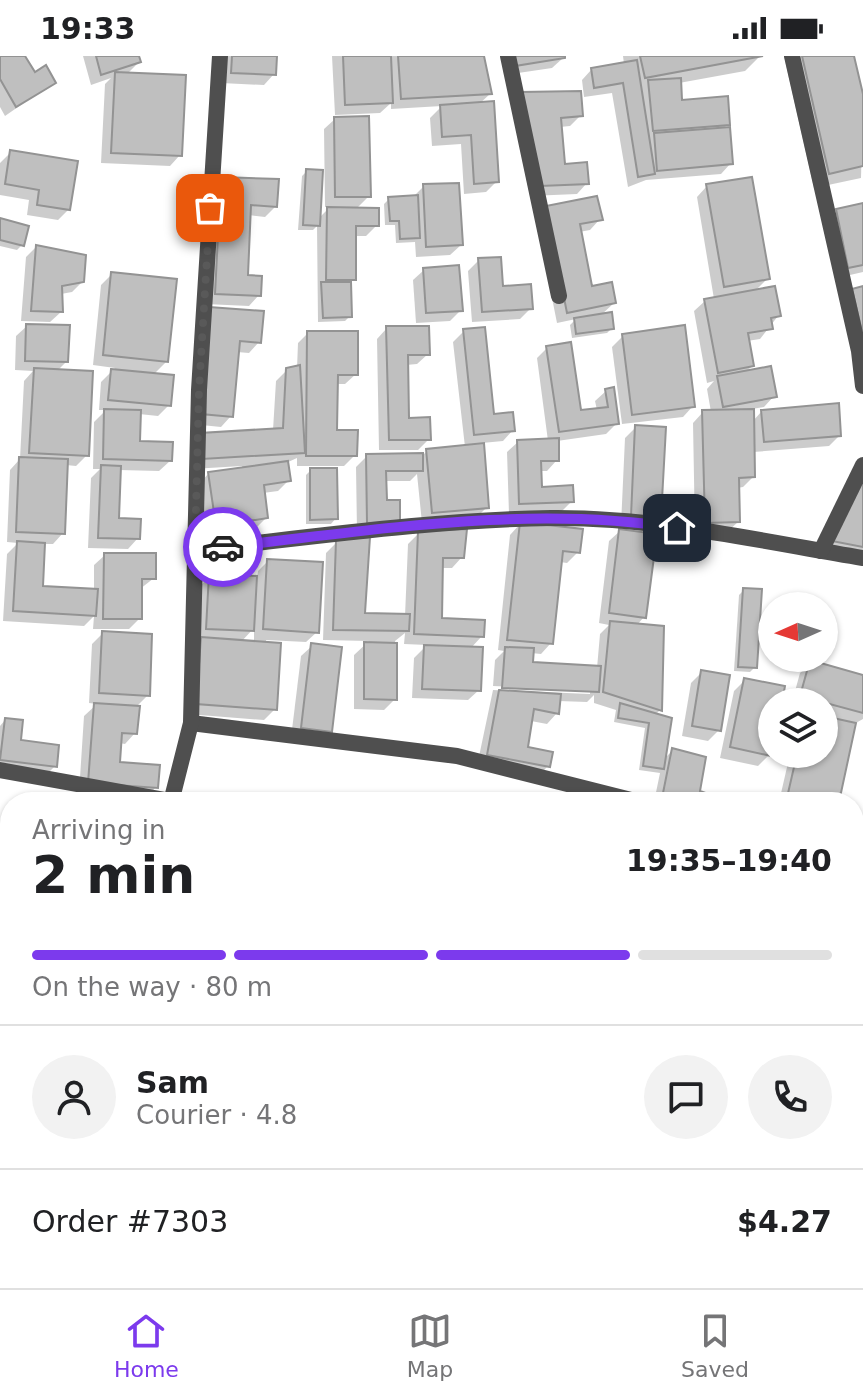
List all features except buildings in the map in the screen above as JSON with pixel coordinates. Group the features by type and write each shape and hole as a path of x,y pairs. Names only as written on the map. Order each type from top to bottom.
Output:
{"street":[{"path":"173,792 191,723 199,390 220,56"},
{"path":"508,56 559,296"},
{"path":"792,56 859,351 863,386"},
{"path":"821,551 863,465"},
{"path":"195,550 450,523 553,518 648,524 863,558"},
{"path":"191,723 457,756 599,792"},
{"path":"0,770 121,792"}],"way so far":[{"path":"210,208 199,390 195,550 223,547"}],"route":[{"path":"223,547 450,523 553,518 677,528"}]}
